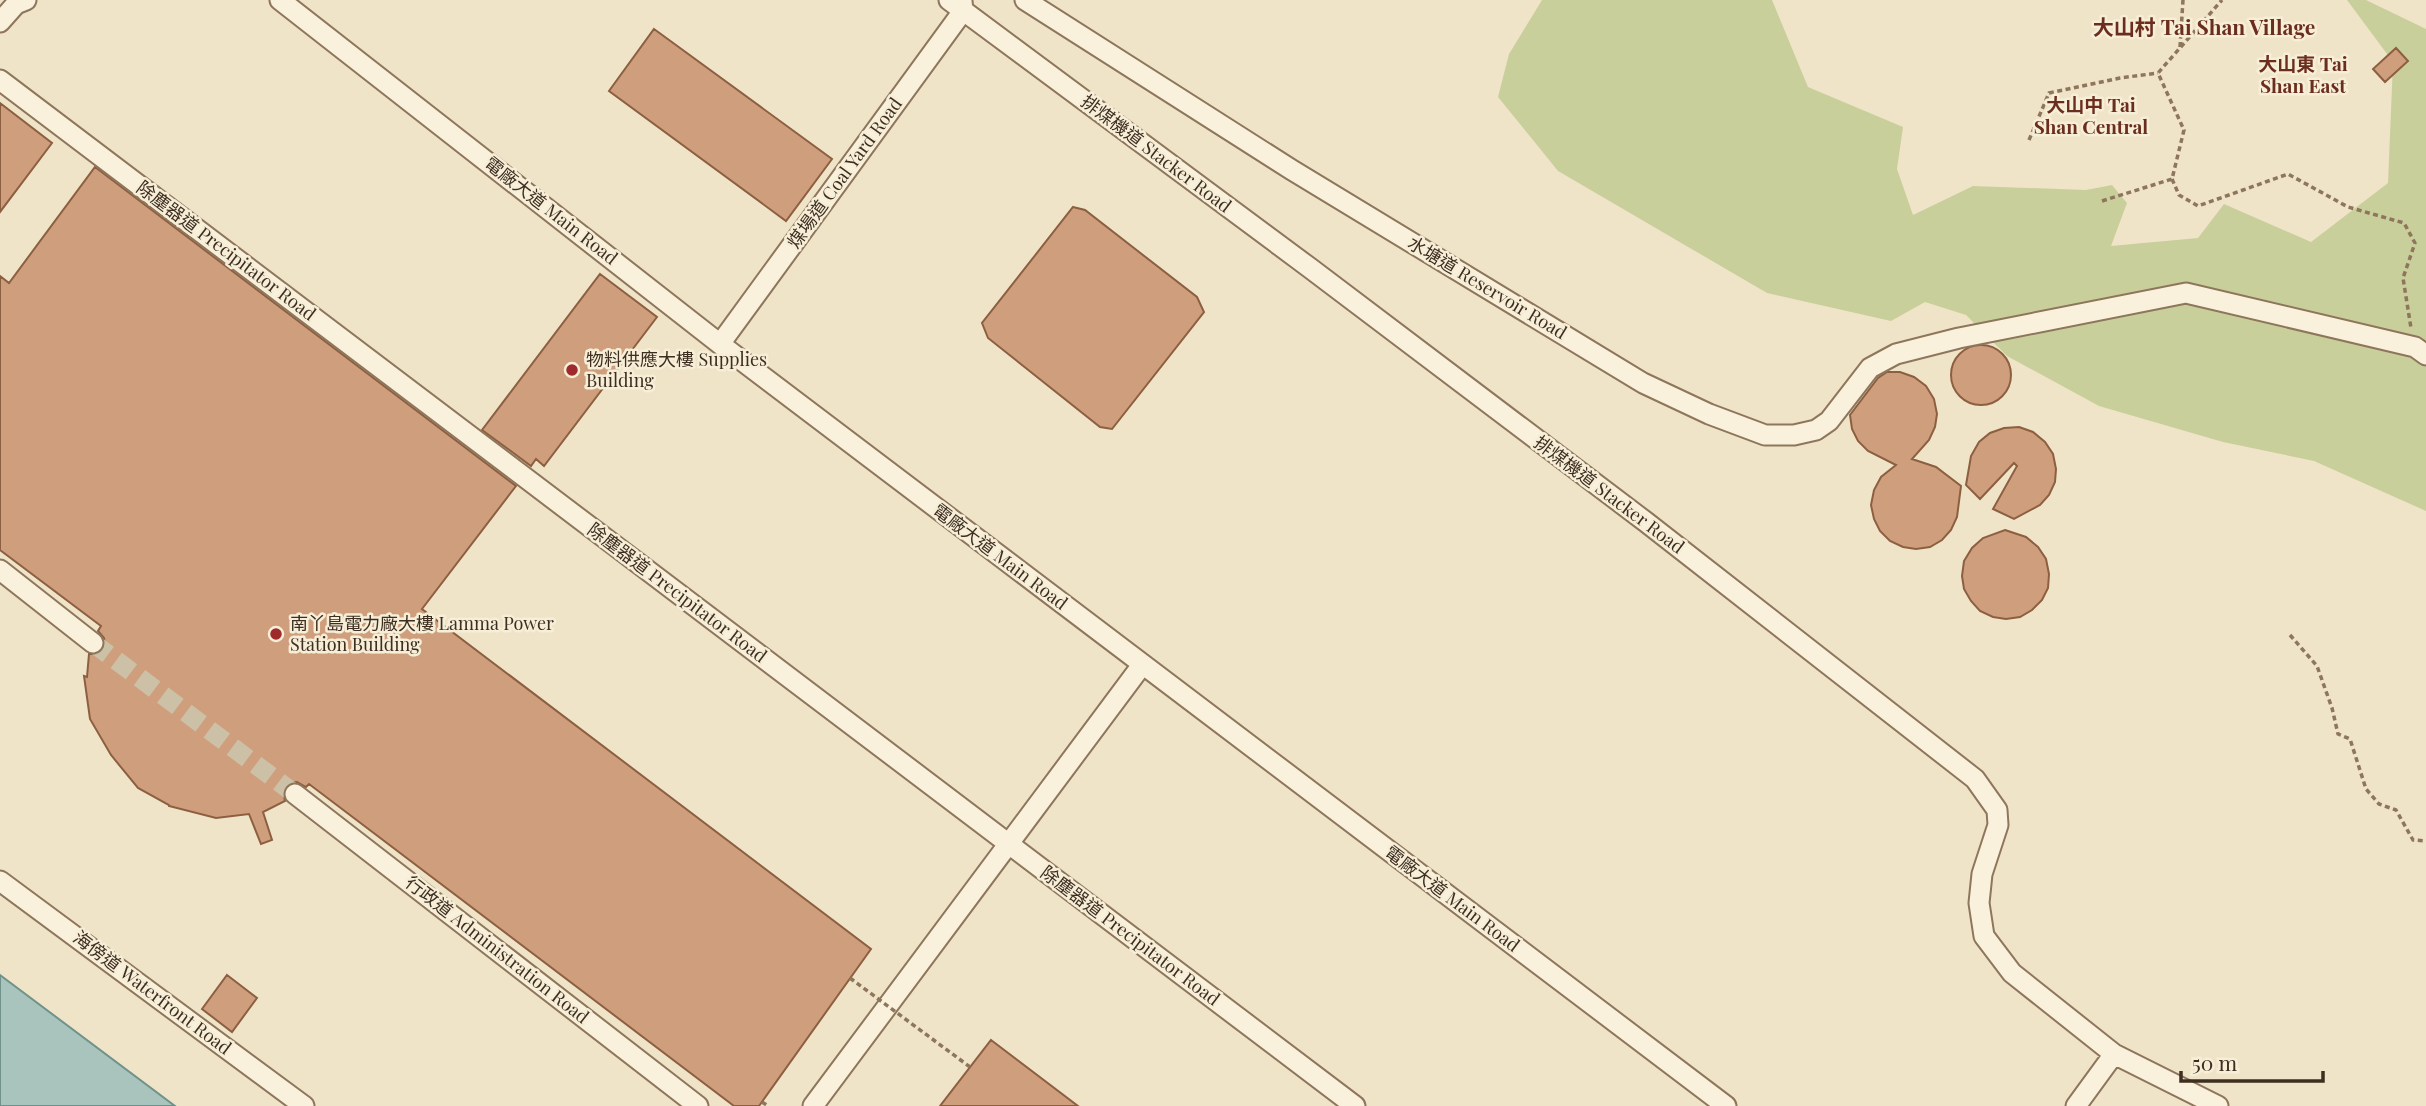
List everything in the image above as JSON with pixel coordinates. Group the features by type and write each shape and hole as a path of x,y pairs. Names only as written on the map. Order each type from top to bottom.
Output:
{"lane":[{"path":"0,22 16,4 26,0"},
{"name":"電廠大道 Main Road","path":"280,0 720,344 1726,1106"},
{"name":"水塘道 Reservoir Road","path":"1025,0 1292,170 1643,383 1709,414 1765,435 1794,435 1815,430 1829,421 1870,368 1896,355 1959,338 2186,293 2420,351"},
{"name":"煤場道 Coal Yard Road","path":"720,344 958,4"},
{"name":"排煤機道 Stacker Road","path":"958,4 1646,522 1975,779 1997,810 1998,825 1981,884 1979,903 1984,936 2012,973 2114,1054 2218,1106"},
{"name":"除塵器道 Precipitator Road","path":"0,80 1356,1106"},
{"path":"0,570 93,643"},
{"path":"813,1106 1142,664"},
{"name":"行政道 Administration Road","path":"295,794 698,1106"},
{"name":"海傍道 Waterfront Road","path":"0,881 304,1106"},
{"path":"2076,1106 2114,1054"}],"path":[{"path":"2180,48 2183,0"},
{"path":"2029,140 2049,93 2158,73 2222,0"},
{"path":"2158,73 2184,130 2172,179 2179,195 2198,206 2288,174 2348,207 2404,223 2415,243 2403,278 2420,351"},
{"path":"2102,201 2172,179"},
{"path":"2290,635 2317,666 2338,734 2350,739 2366,789 2379,804 2396,810 2413,839 2426,841"},
{"path":"850,978 970,1067"},
{"path":"762,1102 768,1106"}],"green space":[{"path":"1542,0 1772,0 1808,87 1903,127 1897,169 1913,215 1973,186 2086,190 2112,185 2127,203 2111,246 2198,238 2224,204 2311,242 2388,183 2393,62 2347,0 2366,0 2426,29 2426,511 2314,461 2223,442 2099,406 2007,356 1966,315 1925,302 1891,321 1767,293 1558,171 1498,97 1509,54"}],"water":[{"path":"0,975 175,1106 0,1106"}],"building":[{"path":"654,29 832,159 786,221 609,91"},
{"path":"2396,48 2408,61 2385,82 2373,69"},
{"path":"0,103 52,143 0,212"},
{"name":"南丫島電力廠大樓 Lamma Power Station Building","path":"95,167 516,486 422,609 871,949 759,1106 734,1106 309,784 306,787 297,782 290,783 283,792 285,801 263,812 272,840 261,844 249,814 216,818 169,806 138,788 111,755 90,719 84,676 87,677 89,654 98,654 105,645 104,638 98,631 101,626 0,550 0,276 9,283"},
{"path":"1073,207 1085,210 1197,297 1204,312 1112,429 1100,427 988,338 982,323"},
{"name":"物料供應大樓 Supplies Building","path":"600,274 657,317 544,466 536,459 531,466 482,430"},
{"path":"1981,345 1998,350 2006,358 2011,375 2006,392 1998,400 1981,405 1964,400 1956,392 1951,375 1956,358 1964,350"},
{"path":"1887,372 1900,372 1914,377 1926,386 1934,399 1937,414 1935,427 1929,440 1912,459 1936,467 1961,486 1957,517 1951,530 1942,540 1930,547 1916,549 1890,541 1880,531 1874,519 1871,505 1874,490 1881,477 1896,465 1868,451 1858,441 1852,429 1850,415 1878,378"},
{"path":"2019,427 2033,432 2045,442 2053,454 2056,469 2055,482 2049,495 2040,505 2014,519 1993,509 2017,466 2014,463 1980,499 1966,485 1971,456 1979,442 1990,433"},
{"path":"2005,530 2026,537 2038,547 2046,559 2049,574 2048,588 2042,600 2020,617 2006,619 1980,611 1964,589 1962,576 1964,561 1972,548 1983,538"},
{"path":"227,975 257,998 232,1032 202,1009"},
{"path":"991,1040 1078,1106 940,1106"}],"tunnel":[{"path":"93,643 295,794"}],"place":[{"name":"物料供應大樓 Supplies Building","path":"572,370"},
{"name":"南丫島電力廠大樓 Lamma Power Station Building","path":"276,634"}],"district":[{"name":"大山村 Tai Shan Village","path":"2204,28"},
{"name":"大山東 Tai Shan East","path":"2303,75"},
{"name":"大山中 Tai Shan Central","path":"2091,116"}]}
